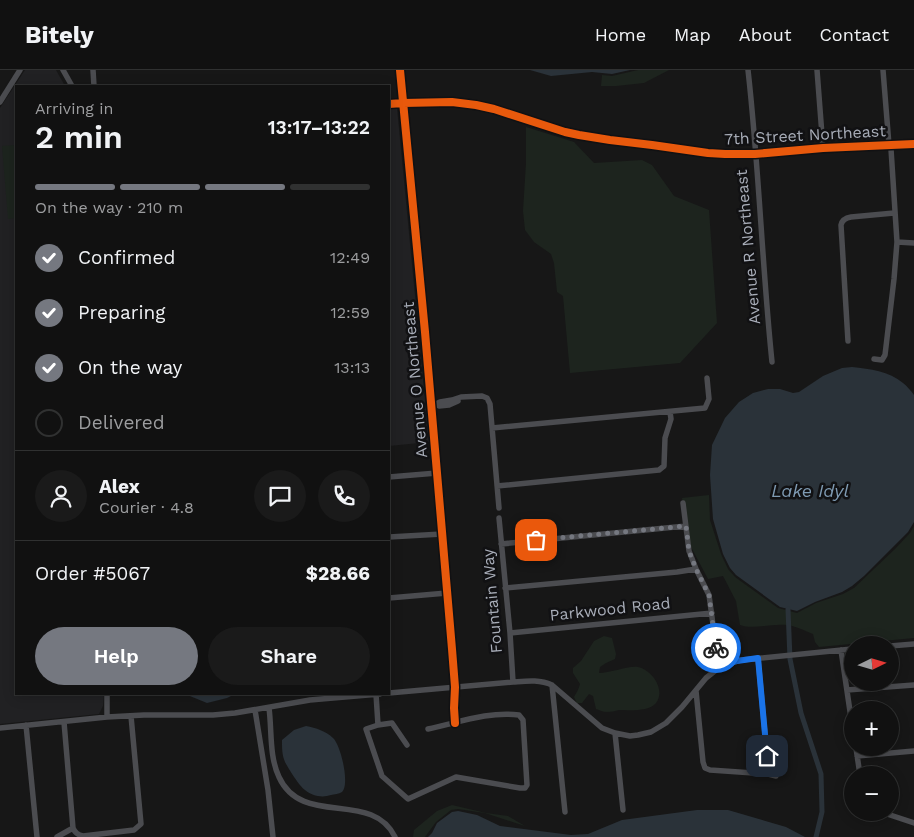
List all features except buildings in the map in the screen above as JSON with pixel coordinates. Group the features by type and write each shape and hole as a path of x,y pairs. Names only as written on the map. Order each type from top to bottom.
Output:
{"street":[{"path":"0,102 20,70"},
{"path":"63,70 71,85"},
{"path":"93,70 94,85"},
{"name":"Avenue O Northeast","path":"400,70 434,405 437,473 455,687 455,723"},
{"name":"Avenue R Northeast","path":"748,70 772,362"},
{"path":"817,70 823,148"},
{"path":"874,359 882,360 885,355 897,242 891,149 889,145 883,70"},
{"name":"7th Street Northeast","path":"390,104 452,102 476,104 565,132 708,153 755,154 823,148 914,144"},
{"path":"848,341 842,221 847,218 894,213"},
{"path":"897,242 914,243"},
{"path":"492,428 705,408 709,399 707,378"},
{"path":"434,405 449,405 464,397 482,396 487,398 490,404 499,508"},
{"path":"497,486 659,470 664,466 665,438 671,419 670,412"},
{"path":"390,477 437,473"},
{"path":"684,503 689,551 709,595 716,647 721,666"},
{"name":"Fountain Way","path":"498,518 513,682"},
{"path":"501,544 686,526"},
{"path":"390,537 442,534"},
{"path":"505,588 696,569"},
{"path":"390,598 447,594"},
{"name":"Parkwood Road","path":"510,633 712,613"},
{"path":"899,645 914,644"},
{"path":"841,650 844,670"},
{"path":"390,693 545,681 602,728 630,736 656,730 670,720 706,678 721,666 737,661 758,658 844,650"},
{"path":"758,658 768,774"},
{"path":"552,685 565,812"},
{"path":"899,686 914,685"},
{"path":"696,691 705,768 776,776"},
{"path":"107,695 107,717"},
{"path":"0,728 107,717 213,715 269,708 309,697 354,695"},
{"path":"376,695 378,725"},
{"path":"269,708 274,763 283,785 292,794 306,802 325,807 362,812 377,817 388,826 395,837"},
{"path":"255,710 268,790 273,837"},
{"path":"407,745 392,723 366,729 382,776 408,799 456,777 513,788 525,788 527,785 522,720 519,715 479,716 428,729"},
{"path":"64,722 73,828 75,832 83,836 134,830 141,824 132,716"},
{"path":"26,725 37,837"},
{"path":"615,733 623,810"},
{"path":"899,752 914,751"},
{"path":"858,756 859,766"},
{"path":"899,818 914,823"},
{"path":"57,837 73,828"}],"shaded area":[{"path":"25,70 56,70 64,85 15,85"},
{"path":"638,70 669,70 644,83 601,86 602,75 612,76"},
{"path":"15,85 15,695 104,695 103,706 99,714 0,724 0,108"},
{"path":"397,108 429,442 390,446 390,109"},
{"path":"526,127 574,142 594,163 642,160 652,165 674,196 709,210 717,323 680,363 570,373 563,296 557,292 554,263 551,254 534,242 525,230 523,211"},
{"path":"15,145 15,218 8,219 2,146"},
{"path":"709,495 710,520 728,569 735,577 778,608 797,613 816,603 843,594 854,588 895,549 914,526 914,638 899,639 899,636 844,636 844,645 819,647 815,642 813,634 794,626 751,627 740,625 736,601 723,576 708,579 691,547 682,498"},
{"path":"604,636 612,638 616,654 615,659 600,667 599,673 630,667 638,667 648,672 656,681 659,692 659,698 653,706 639,710 604,712 596,709 593,696 589,694 582,703 577,703 574,697 580,684 573,673 573,668 581,661 594,641"},
{"path":"452,805 508,816 525,826 485,813 458,809 451,810 436,822 425,837 413,837 414,830 437,811"}],"water":[{"path":"530,70 630,70 612,74 592,72 551,76"},
{"name":"Lake Idyl","path":"852,367 892,376 904,384 914,395 914,522 908,532 852,586 797,611 780,607 736,575 723,554 713,519 710,475 712,445 725,418 739,402 753,393 768,389 780,389 793,393 799,392 823,376 842,368"},
{"path":"187,695 233,695 227,698 207,703"},
{"path":"306,726 324,732 336,742 345,774 344,788 341,793 324,796 311,794 300,785 285,762 282,740 294,730"},
{"path":"697,810 728,810 786,827 805,837 428,837 437,823 452,812 458,811 477,815 500,826 571,835 588,834 622,820"}],"waterway":[{"path":"788,609 790,659 801,713 821,774 822,812 816,837"}],"cycle path":[{"path":"400,70 452,649 455,723"},
{"path":"390,104 452,102 476,105 579,135 708,153 755,154 823,148 914,144"}],"way so far":[{"path":"536,540 686,526 689,551 709,595 716,648"}],"route":[{"path":"716,648 721,666 737,661 758,658 767,756"}]}
